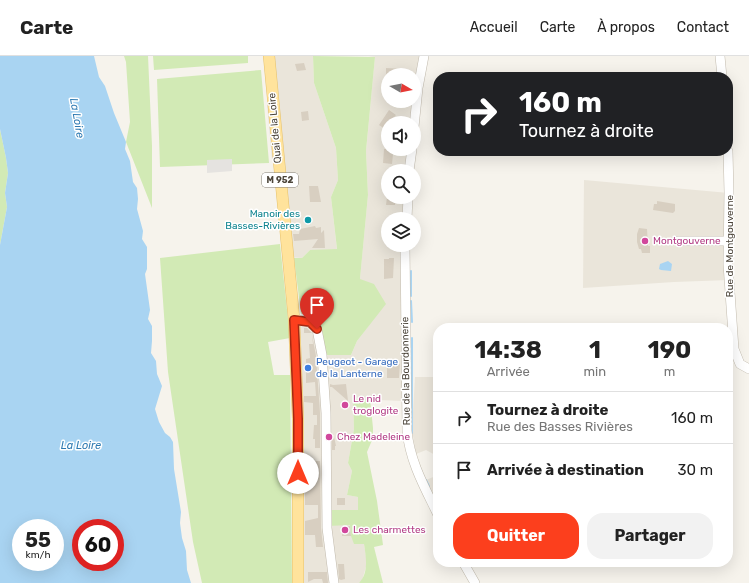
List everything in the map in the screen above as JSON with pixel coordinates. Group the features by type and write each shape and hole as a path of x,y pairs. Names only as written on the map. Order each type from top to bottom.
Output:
{"main road":[{"name":"Quai de la Loire","path":"268,56 294,320 298,419 298,583"}],"street":[{"path":"415,116 418,88 424,56"},
{"path":"720,56 722,72"},
{"name":"Rue de Montgouverne","path":"728,156 730,193 728,264 732,323"},
{"path":"678,241 728,241"},
{"name":"Rue de la Bourdonnerie","path":"405,252 408,444 418,475 433,505"},
{"path":"294,320 310,322 317,329 321,348 326,413 327,528 334,583"},
{"name":"Rue de Montgouverne","path":"733,335 734,349 740,364 749,369"},
{"path":"466,567 475,583"}],"shaded area":[{"path":"269,56 313,56 314,83 336,148 338,180 331,197 337,250 310,250 302,258 288,257"},
{"path":"368,56 421,56 419,68 381,68 381,108 414,108 413,116 381,116 381,156 409,156 408,164 381,164 381,204 405,204 404,212 381,212 381,252 402,252 404,401 353,399 354,429 348,463 352,471 347,495 358,497 358,510 327,510 350,525 351,536 364,544 367,563 362,581 359,583 298,583 294,319 310,322 351,355 357,341 369,325 360,279 368,195 366,151 375,57"},
{"path":"269,103 275,160 272,160 267,104"},
{"path":"232,159 232,171 207,173 207,160"},
{"path":"584,180 729,193 729,280 583,288"},
{"path":"415,377 433,377 433,454 426,450 416,454 412,430"},
{"path":"433,477 433,495 426,480"}],"green space":[{"path":"124,56 148,56 152,146 152,208 126,142 130,122 126,62"},
{"path":"153,56 248,56 248,63 154,70"},
{"path":"313,56 375,57 366,151 368,195 360,279 374,284 386,304 357,341 351,355 322,355 313,316 307,313 301,314 294,258 302,258 310,250 337,249 331,197 338,180 336,148 314,83"},
{"path":"261,70 269,163 160,167 157,79"},
{"path":"0,129 8,173 5,193 7,207 0,245"},
{"path":"280,244 290,338 268,342 274,375 290,375 292,583 202,583 193,542 168,372 160,258"},
{"path":"353,399 370,399 373,438 367,452 377,501 383,545 374,547 383,583 359,583 366,570 364,544 354,544 351,536 350,525 327,526 327,510 358,510 358,497 347,495 352,471 348,463 354,429"}],"water":[{"name":"La Loire","path":"0,56 94,56 99,77 105,86 126,142 125,149 130,161 133,182 137,188 137,209 143,231 142,239 147,247 147,269 145,274 150,310 148,319 152,326 151,353 156,361 157,374 162,386 155,409 159,422 165,433 173,442 174,469 181,512 180,523 186,551 187,570 191,583 0,583 0,245 7,207 5,193 8,173 0,129"},
{"path":"668,261 672,264 671,271 659,269 660,264"}],"building":[{"path":"304,63 306,70 297,71 295,64"},
{"path":"389,110 396,115 395,116 385,116"},
{"path":"308,111 309,120 302,121 301,112"},
{"path":"384,156 393,156 392,164 383,163"},
{"path":"309,186 318,186 321,202 310,202"},
{"path":"657,201 675,204 675,211 673,213 653,210 654,204 657,204"},
{"path":"315,226 316,228 321,227 321,233 324,230 325,248 312,248 318,239 294,241 293,234 299,234 300,229"},
{"path":"639,228 647,229 650,253 642,253 641,249 639,249 637,234"},
{"path":"394,258 393,278 384,279 384,259"},
{"path":"304,328 307,328 312,333 304,333"},
{"path":"312,335 316,356 320,413 320,448 315,448 315,439 313,439 314,425 317,425 317,415 313,415 313,403 304,402 304,396 316,396 315,382 306,383 306,359 310,358 309,344 313,344"},
{"path":"387,363 400,364 399,378 387,378"},
{"path":"330,384 346,384 348,401 332,387 330,387"},
{"path":"334,436 336,446 335,450 332,450 332,437"},
{"path":"315,461 320,461 321,528 323,547 316,547 315,535 305,535 305,521 318,518 318,505 305,505 305,482 315,481"},
{"path":"337,498 345,498 345,505 337,505"},
{"path":"350,526 351,536 342,536 343,527"},
{"path":"338,564 344,564 345,579 339,579"},
{"path":"308,572 327,572 328,583 323,583 322,579 314,579 308,582"}],"waterway":[{"path":"411,271 411,296"},
{"path":"411,301 412,322"},
{"path":"412,338 412,433"},
{"path":"426,480 429,486"}],"place":[{"name":"Manoir des Basses-Rivières","path":"308,220"},
{"name":"Montgouverne","path":"645,241"},
{"name":"Peugeot - Garage de la Lanterne","path":"308,368"},
{"name":"Le nid troglogite","path":"345,405"},
{"name":"Chez Madeleine","path":"329,437"},
{"name":"Les charmettes","path":"345,530"}],"route":[{"path":"298,473 298,419 294,320 298,319 310,322 317,329"}]}
